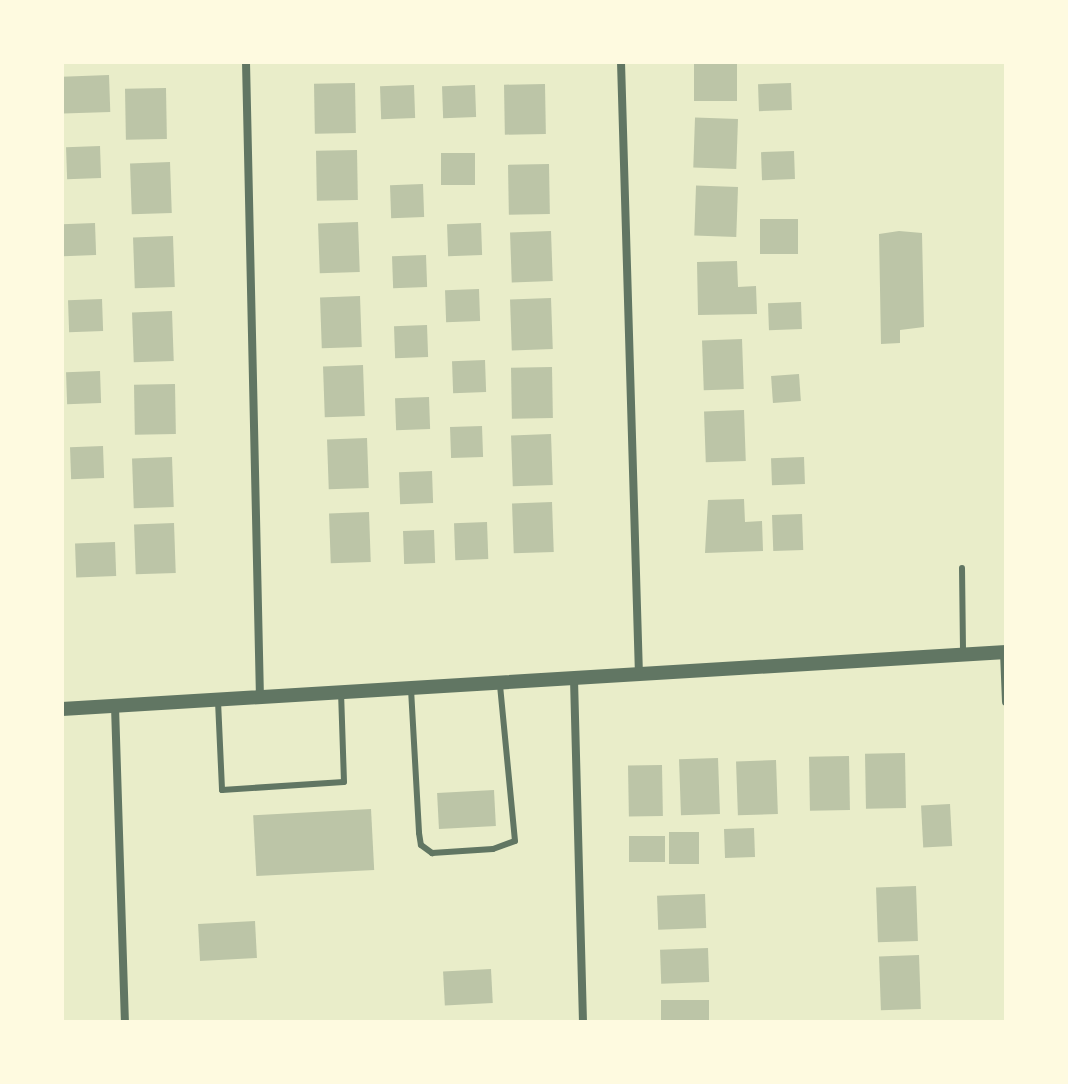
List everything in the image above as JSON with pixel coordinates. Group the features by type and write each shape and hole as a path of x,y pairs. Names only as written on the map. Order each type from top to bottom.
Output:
{"street":[{"path":"246,62 260,698"},
{"path":"621,62 639,675"},
{"path":"62,709 1005,652 1006,702"},
{"path":"574,679 583,1022"},
{"path":"115,706 125,1022"}],"lane":[{"path":"962,568 963,655"},
{"path":"411,689 419,833 421,845 432,853 493,849 515,841 500,684"},
{"path":"218,701 222,790 344,782 341,693"}],"building":[{"path":"694,62 737,62 737,101 694,101"},
{"path":"109,75 110,112 63,114 62,77"},
{"path":"355,83 356,133 315,134 314,84"},
{"path":"791,83 792,110 759,111 758,84"},
{"path":"545,84 546,134 505,135 504,85"},
{"path":"414,85 415,118 381,119 380,86"},
{"path":"475,85 476,117 443,118 442,86"},
{"path":"166,88 167,139 126,140 125,89"},
{"path":"695,117 738,119 736,169 693,167"},
{"path":"100,146 101,178 67,179 66,147"},
{"path":"357,150 358,200 317,201 316,151"},
{"path":"794,151 795,179 762,180 761,152"},
{"path":"441,153 475,153 475,185 441,185"},
{"path":"170,162 172,213 132,214 130,163"},
{"path":"549,164 550,214 509,215 508,165"},
{"path":"423,184 424,217 391,218 390,185"},
{"path":"696,186 738,187 736,237 694,236"},
{"path":"760,219 798,219 798,254 760,254"},
{"path":"358,222 360,272 320,273 318,223"},
{"path":"95,223 96,255 63,256 62,224"},
{"path":"481,223 482,255 448,256 447,224"},
{"path":"551,231 553,281 512,282 510,232"},
{"path":"899,231 922,233 924,327 900,330 900,343 881,344 879,234"},
{"path":"173,236 175,287 135,288 133,237"},
{"path":"426,255 427,287 393,288 392,256"},
{"path":"737,261 738,287 756,286 757,314 698,315 697,262"},
{"path":"479,289 480,321 446,322 445,290"},
{"path":"360,296 362,347 322,348 320,297"},
{"path":"551,298 553,349 512,350 510,299"},
{"path":"102,299 103,331 69,332 68,300"},
{"path":"801,302 802,329 769,330 768,303"},
{"path":"172,311 174,361 134,362 132,312"},
{"path":"427,325 428,357 395,358 394,326"},
{"path":"742,339 744,389 704,390 702,340"},
{"path":"485,360 486,392 453,393 452,361"},
{"path":"363,365 365,416 325,417 323,366"},
{"path":"552,367 553,418 512,419 511,368"},
{"path":"100,371 101,403 67,404 66,372"},
{"path":"799,374 801,401 773,403 771,376"},
{"path":"175,384 176,434 135,435 134,385"},
{"path":"429,397 430,429 396,430 395,398"},
{"path":"744,410 746,461 706,462 704,411"},
{"path":"482,426 483,457 451,458 450,427"},
{"path":"551,434 553,485 513,486 511,435"},
{"path":"367,438 369,488 329,489 327,439"},
{"path":"103,446 104,478 71,479 70,447"},
{"path":"172,457 174,507 134,508 132,458"},
{"path":"804,457 805,484 772,485 771,458"},
{"path":"432,471 433,503 400,504 399,472"},
{"path":"744,499 745,522 762,521 763,551 705,553 708,500"},
{"path":"552,502 554,552 514,553 512,503"},
{"path":"369,512 371,562 331,563 329,513"},
{"path":"802,514 803,550 773,551 772,515"},
{"path":"487,522 488,559 455,560 454,523"},
{"path":"174,523 176,573 136,574 134,524"},
{"path":"434,530 435,563 404,564 403,531"},
{"path":"115,542 116,576 76,577 75,543"},
{"path":"905,753 906,808 866,809 865,754"},
{"path":"849,756 850,810 810,811 809,757"},
{"path":"718,758 720,814 681,815 679,759"},
{"path":"776,760 778,814 738,815 736,761"},
{"path":"662,765 663,816 629,817 628,766"},
{"path":"494,790 496,826 439,829 437,793"},
{"path":"950,804 952,846 923,847 921,806"},
{"path":"371,809 374,870 256,876 253,815"},
{"path":"754,828 755,857 725,858 724,829"},
{"path":"669,832 699,832 699,864 669,864"},
{"path":"629,836 665,836 665,862 629,862"},
{"path":"916,886 918,941 878,942 876,887"},
{"path":"705,894 706,928 658,930 657,896"},
{"path":"255,921 257,958 200,961 198,924"},
{"path":"708,948 709,982 661,984 660,950"},
{"path":"919,955 921,1009 881,1010 879,956"},
{"path":"491,969 493,1003 445,1005 443,972"},
{"path":"661,1000 709,1000 709,1022 661,1022"}]}
